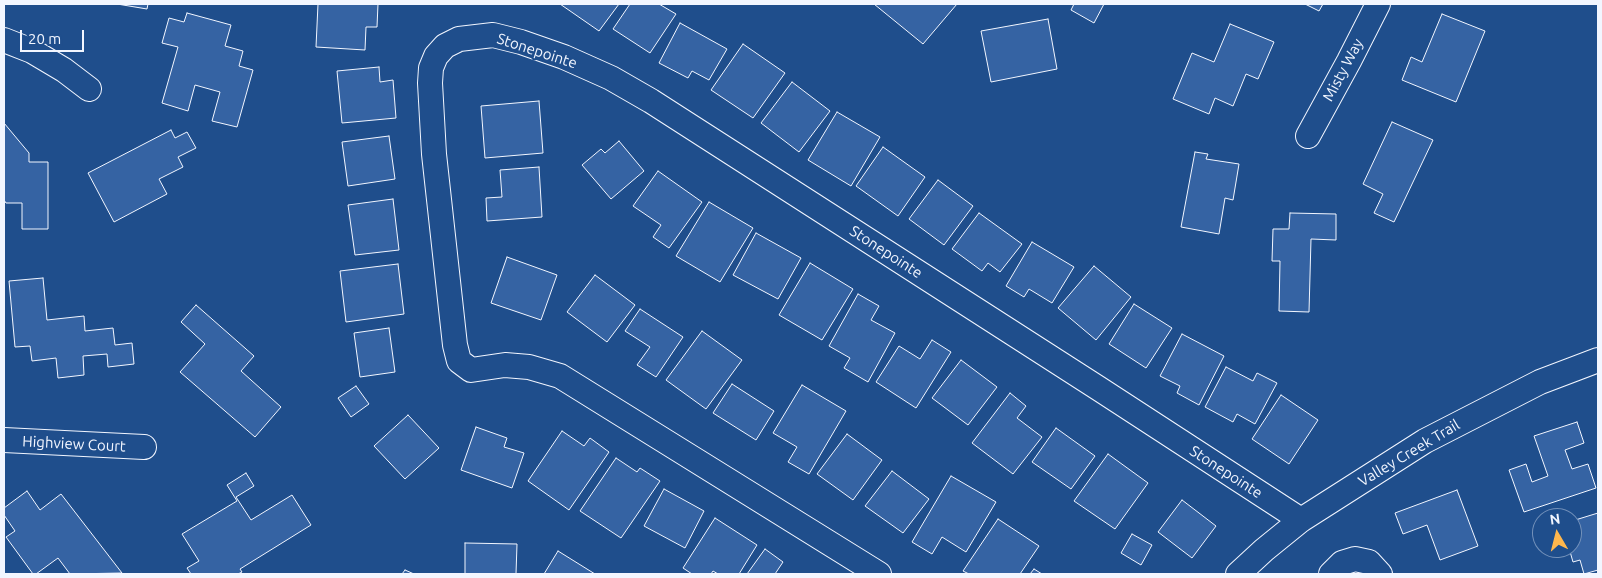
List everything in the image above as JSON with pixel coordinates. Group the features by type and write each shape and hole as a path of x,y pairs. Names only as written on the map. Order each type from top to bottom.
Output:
{"street":[{"name":"Misty Way","path":"1308,136 1378,4"},
{"name":"Stonepointe","path":"879,574 560,376 529,366 505,365 471,370 459,361 455,345 434,154 430,83 431,68 436,56 445,46 459,39 493,36 521,42 611,78 676,117 1301,520"},
{"path":"4,40 32,51 64,70 89,89"},
{"name":"Valley Creek Trail","path":"1238,574 1301,520 1425,441 1540,382 1598,360"},
{"name":"Highview Court","path":"4,440 144,447"},
{"path":"1332,574 1342,563 1355,559 1369,562 1380,574"}],"building":[{"path":"117,4 148,4 147,9"},
{"path":"318,4 378,4 377,27 366,27 365,50 316,47"},
{"path":"560,4 619,4 599,31"},
{"path":"630,4 659,4 676,14 650,53 613,29"},
{"path":"874,4 957,4 923,44"},
{"path":"1074,4 1104,4 1094,23 1071,10"},
{"path":"1305,4 1323,4 1319,11"},
{"path":"187,13 231,25 225,46 243,51 239,66 253,70 237,127 212,121 220,92 195,85 188,111 162,103 178,47 162,43 169,18 184,22"},
{"path":"1442,14 1485,31 1456,102 1402,80 1411,57 1422,62"},
{"path":"1048,19 1057,69 991,82 981,31"},
{"path":"680,23 727,49 709,80 692,71 688,78 659,63"},
{"path":"1230,24 1274,42 1258,79 1246,74 1233,106 1215,98 1209,114 1173,99 1192,53 1214,62"},
{"path":"743,44 785,73 753,118 711,90"},
{"path":"379,67 380,82 393,80 396,118 342,123 337,71"},
{"path":"792,82 830,111 799,152 761,123"},
{"path":"539,101 543,153 485,158 481,106"},
{"path":"837,112 880,137 851,186 808,160"},
{"path":"1392,122 1433,140 1394,222 1374,213 1383,194 1363,184"},
{"path":"4,123 29,153 29,162 48,162 48,229 22,229 22,203 6,203 4,200"},
{"path":"171,130 175,138 187,132 196,148 178,157 183,167 159,179 167,194 114,222 88,173"},
{"path":"389,136 395,179 348,186 342,142"},
{"path":"619,141 644,171 611,199 582,165 601,149 605,153"},
{"path":"883,147 925,177 898,216 856,186"},
{"path":"1195,152 1208,154 1206,159 1239,164 1233,200 1225,198 1219,234 1181,227"},
{"path":"539,167 542,217 487,221 486,198 502,197 500,170"},
{"path":"658,171 702,202 669,248 653,237 661,225 633,206"},
{"path":"938,180 973,206 944,245 909,219"},
{"path":"393,199 399,250 355,255 348,205"},
{"path":"709,202 753,228 720,282 676,256"},
{"path":"979,213 1022,244 1000,272 988,263 982,271 952,249"},
{"path":"1290,213 1336,214 1336,240 1311,239 1309,312 1279,311 1280,261 1272,261 1273,229 1289,229"},
{"path":"756,233 801,258 778,299 733,275"},
{"path":"1032,242 1074,267 1052,303 1029,289 1024,297 1006,286"},
{"path":"507,257 557,275 541,320 491,303"},
{"path":"810,263 853,289 822,340 779,315"},
{"path":"398,264 404,314 346,322 340,271"},
{"path":"1094,266 1131,297 1096,340 1058,308"},
{"path":"595,275 635,305 607,342 567,312"},
{"path":"43,278 47,320 84,316 85,331 113,328 115,345 132,343 134,364 108,367 107,354 83,356 84,375 58,378 56,358 32,361 30,346 15,347 9,281"},
{"path":"858,294 879,306 871,320 895,333 868,382 844,368 850,358 829,346"},
{"path":"1134,304 1172,328 1146,368 1109,344"},
{"path":"196,305 254,356 241,371 281,407 255,437 180,372 205,344 181,322"},
{"path":"640,309 683,337 656,377 637,365 650,347 625,331"},
{"path":"389,328 395,372 360,377 354,333"},
{"path":"702,331 742,360 706,409 666,380"},
{"path":"1182,334 1224,356 1199,405 1177,393 1180,386 1160,376"},
{"path":"932,340 951,352 916,408 876,382 899,346 920,359"},
{"path":"961,360 997,387 968,425 932,398"},
{"path":"1226,367 1253,381 1257,373 1277,383 1255,424 1237,414 1233,422 1205,407"},
{"path":"732,384 774,411 756,440 713,413"},
{"path":"802,385 846,411 809,474 788,462 797,447 773,433"},
{"path":"356,386 369,404 351,417 338,398"},
{"path":"1010,393 1026,406 1017,418 1042,437 1013,474 972,443"},
{"path":"1281,395 1318,420 1289,464 1252,439"},
{"path":"408,415 439,448 405,479 374,446"},
{"path":"1577,422 1584,443 1565,450 1572,469 1588,464 1596,488 1524,512 1509,470 1526,464 1532,482 1548,476 1534,436"},
{"path":"476,427 507,438 504,447 524,453 512,488 461,470"},
{"path":"1056,428 1095,456 1071,489 1032,462"},
{"path":"562,431 584,446 590,438 609,452 569,510 528,481"},
{"path":"847,434 882,460 853,500 817,474"},
{"path":"1108,454 1148,483 1115,529 1074,501"},
{"path":"616,458 637,472 640,468 660,481 621,538 580,511"},
{"path":"892,471 929,499 903,533 865,506"},
{"path":"246,473 254,486 236,497 251,520 292,495 311,525 240,569 242,572 238,574 191,574 187,568 199,561 182,534 237,501 227,485"},
{"path":"951,476 996,502 966,552 942,537 932,554 912,542"},
{"path":"664,489 704,511 685,548 644,526"},
{"path":"1457,490 1478,546 1440,560 1427,525 1403,534 1395,513"},
{"path":"27,491 40,510 61,494 122,573 70,574 58,558 36,574 33,574 6,537 15,531 4,515 4,508"},
{"path":"1182,500 1216,526 1192,558 1158,532"},
{"path":"1598,513 1598,570 1584,574 1580,560 1573,562 1572,558 1582,558 1582,518"},
{"path":"715,518 757,545 739,574 718,574 713,571 711,574 692,574 683,568"},
{"path":"998,519 1039,546 1020,574 969,574 963,571"},
{"path":"1132,534 1152,545 1141,565 1121,553"},
{"path":"465,543 517,544 516,574 465,574"},
{"path":"765,549 783,562 775,574 747,574"},
{"path":"558,551 595,574 544,574"},
{"path":"1034,569 1042,574 1030,574"},
{"path":"405,570 414,574 402,574"}]}
